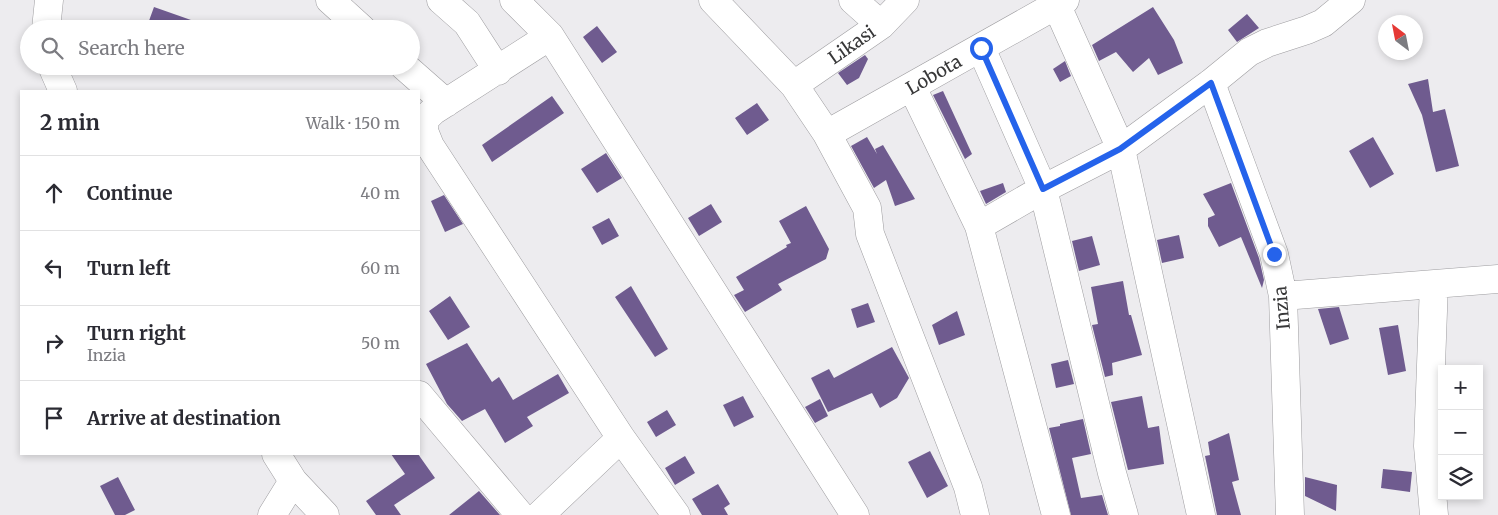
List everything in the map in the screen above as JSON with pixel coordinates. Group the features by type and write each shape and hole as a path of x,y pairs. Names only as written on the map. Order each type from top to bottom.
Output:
{"lane":[{"path":"47,20 49,0"},
{"path":"330,0 352,20"},
{"path":"441,0 467,23 498,71"},
{"path":"514,0 550,36 855,515"},
{"path":"713,0 794,85 827,134 867,208 870,234 968,487 976,515"},
{"path":"852,0 881,25"},
{"name":"Likasi","path":"794,85 881,25 905,0"},
{"path":"979,226 1043,189 1120,149 1211,83 1249,52 1267,43 1323,23 1352,0"},
{"path":"1061,3 1120,149 1201,515"},
{"name":"Lobota","path":"827,134 1061,3"},
{"path":"550,36 433,111 424,120 424,131 430,146 621,438 676,515"},
{"path":"981,48 1043,189 1112,473 1124,515"},
{"path":"56,75 63,90"},
{"path":"414,75 446,103"},
{"name":"Inzia","path":"1211,83 1274,254 1283,296 1290,515"},
{"path":"912,87 979,226 1056,515"},
{"path":"1283,296 1498,279"},
{"path":"1434,284 1428,446 1434,515"},
{"path":"420,396 520,515"},
{"path":"540,515 621,438"},
{"path":"277,455 293,481 325,515"},
{"path":"272,515 293,481"}],"building":[{"path":"154,7 191,20 149,20"},
{"path":"1153,7 1174,40 1183,63 1158,75 1149,58 1133,72 1116,52 1099,61 1092,45"},
{"path":"1247,14 1259,28 1237,42 1228,30"},
{"path":"597,26 617,52 602,63 583,37"},
{"path":"865,55 868,59 859,78 847,85 838,73"},
{"path":"1065,61 1071,76 1060,82 1053,69"},
{"path":"1428,79 1433,112 1445,109 1459,166 1436,172 1422,115 1408,84"},
{"path":"943,91 972,154 965,159 933,95"},
{"path":"552,96 564,113 492,162 482,145"},
{"path":"757,103 769,120 747,135 735,118"},
{"path":"867,137 877,154 875,149 883,145 915,199 895,206 886,180 874,188 851,146"},
{"path":"1373,137 1394,174 1370,188 1349,151"},
{"path":"606,153 622,178 597,193 581,169"},
{"path":"1003,183 1006,192 986,204 980,191"},
{"path":"1231,183 1259,258 1264,280 1262,288 1241,237 1219,247 1208,226 1208,218 1215,215 1203,194"},
{"path":"444,195 463,224 445,232 431,201"},
{"path":"711,204 722,222 699,236 688,218"},
{"path":"806,206 829,249 826,259 778,284 782,290 745,312 734,295 744,290 736,277 791,243 779,221"},
{"path":"609,218 619,236 602,245 592,227"},
{"path":"1179,235 1184,258 1162,263 1157,240"},
{"path":"1092,236 1100,265 1079,271 1072,241"},
{"path":"1123,281 1129,315 1131,315 1142,355 1112,363 1113,375 1105,377 1092,325 1098,324 1091,287"},
{"path":"631,286 668,349 655,357 615,297"},
{"path":"450,296 470,327 448,340 429,311"},
{"path":"868,303 875,322 857,328 851,309"},
{"path":"1339,307 1349,339 1330,345 1318,309"},
{"path":"957,311 965,335 939,345 932,325"},
{"path":"1398,325 1406,371 1388,375 1379,328"},
{"path":"467,343 492,382 499,377 513,400 558,374 569,393 527,417 533,426 505,443 485,409 462,421 447,404 426,364"},
{"path":"892,347 909,378 897,398 880,408 872,393 828,412 811,378 829,369 834,378"},
{"path":"1068,360 1074,384 1056,388 1051,364"},
{"path":"743,396 754,417 734,427 723,405"},
{"path":"1142,396 1148,428 1159,426 1164,464 1128,470 1111,402"},
{"path":"820,399 828,416 815,423 805,407"},
{"path":"667,410 676,425 656,437 647,422"},
{"path":"1083,419 1091,454 1072,458 1081,498 1102,495 1108,515 1071,515 1049,428"},
{"path":"1229,433 1239,480 1232,482 1241,515 1217,515 1205,456 1210,455 1208,442"},
{"path":"930,451 948,486 927,498 908,462"},
{"path":"392,455 419,455 435,478 394,505 401,515 376,515 366,501 405,474"},
{"path":"685,456 695,473 675,485 665,468"},
{"path":"1383,469 1412,472 1410,492 1381,488"},
{"path":"118,477 135,510 125,515 115,515 100,486"},
{"path":"1305,477 1337,485 1336,511 1305,496"},
{"path":"718,484 730,504 724,508 728,515 702,515 692,499"},
{"path":"479,491 500,515 449,515"}],"route":[{"path":"981,48 1043,189 1120,149 1211,83 1274,254"}]}
